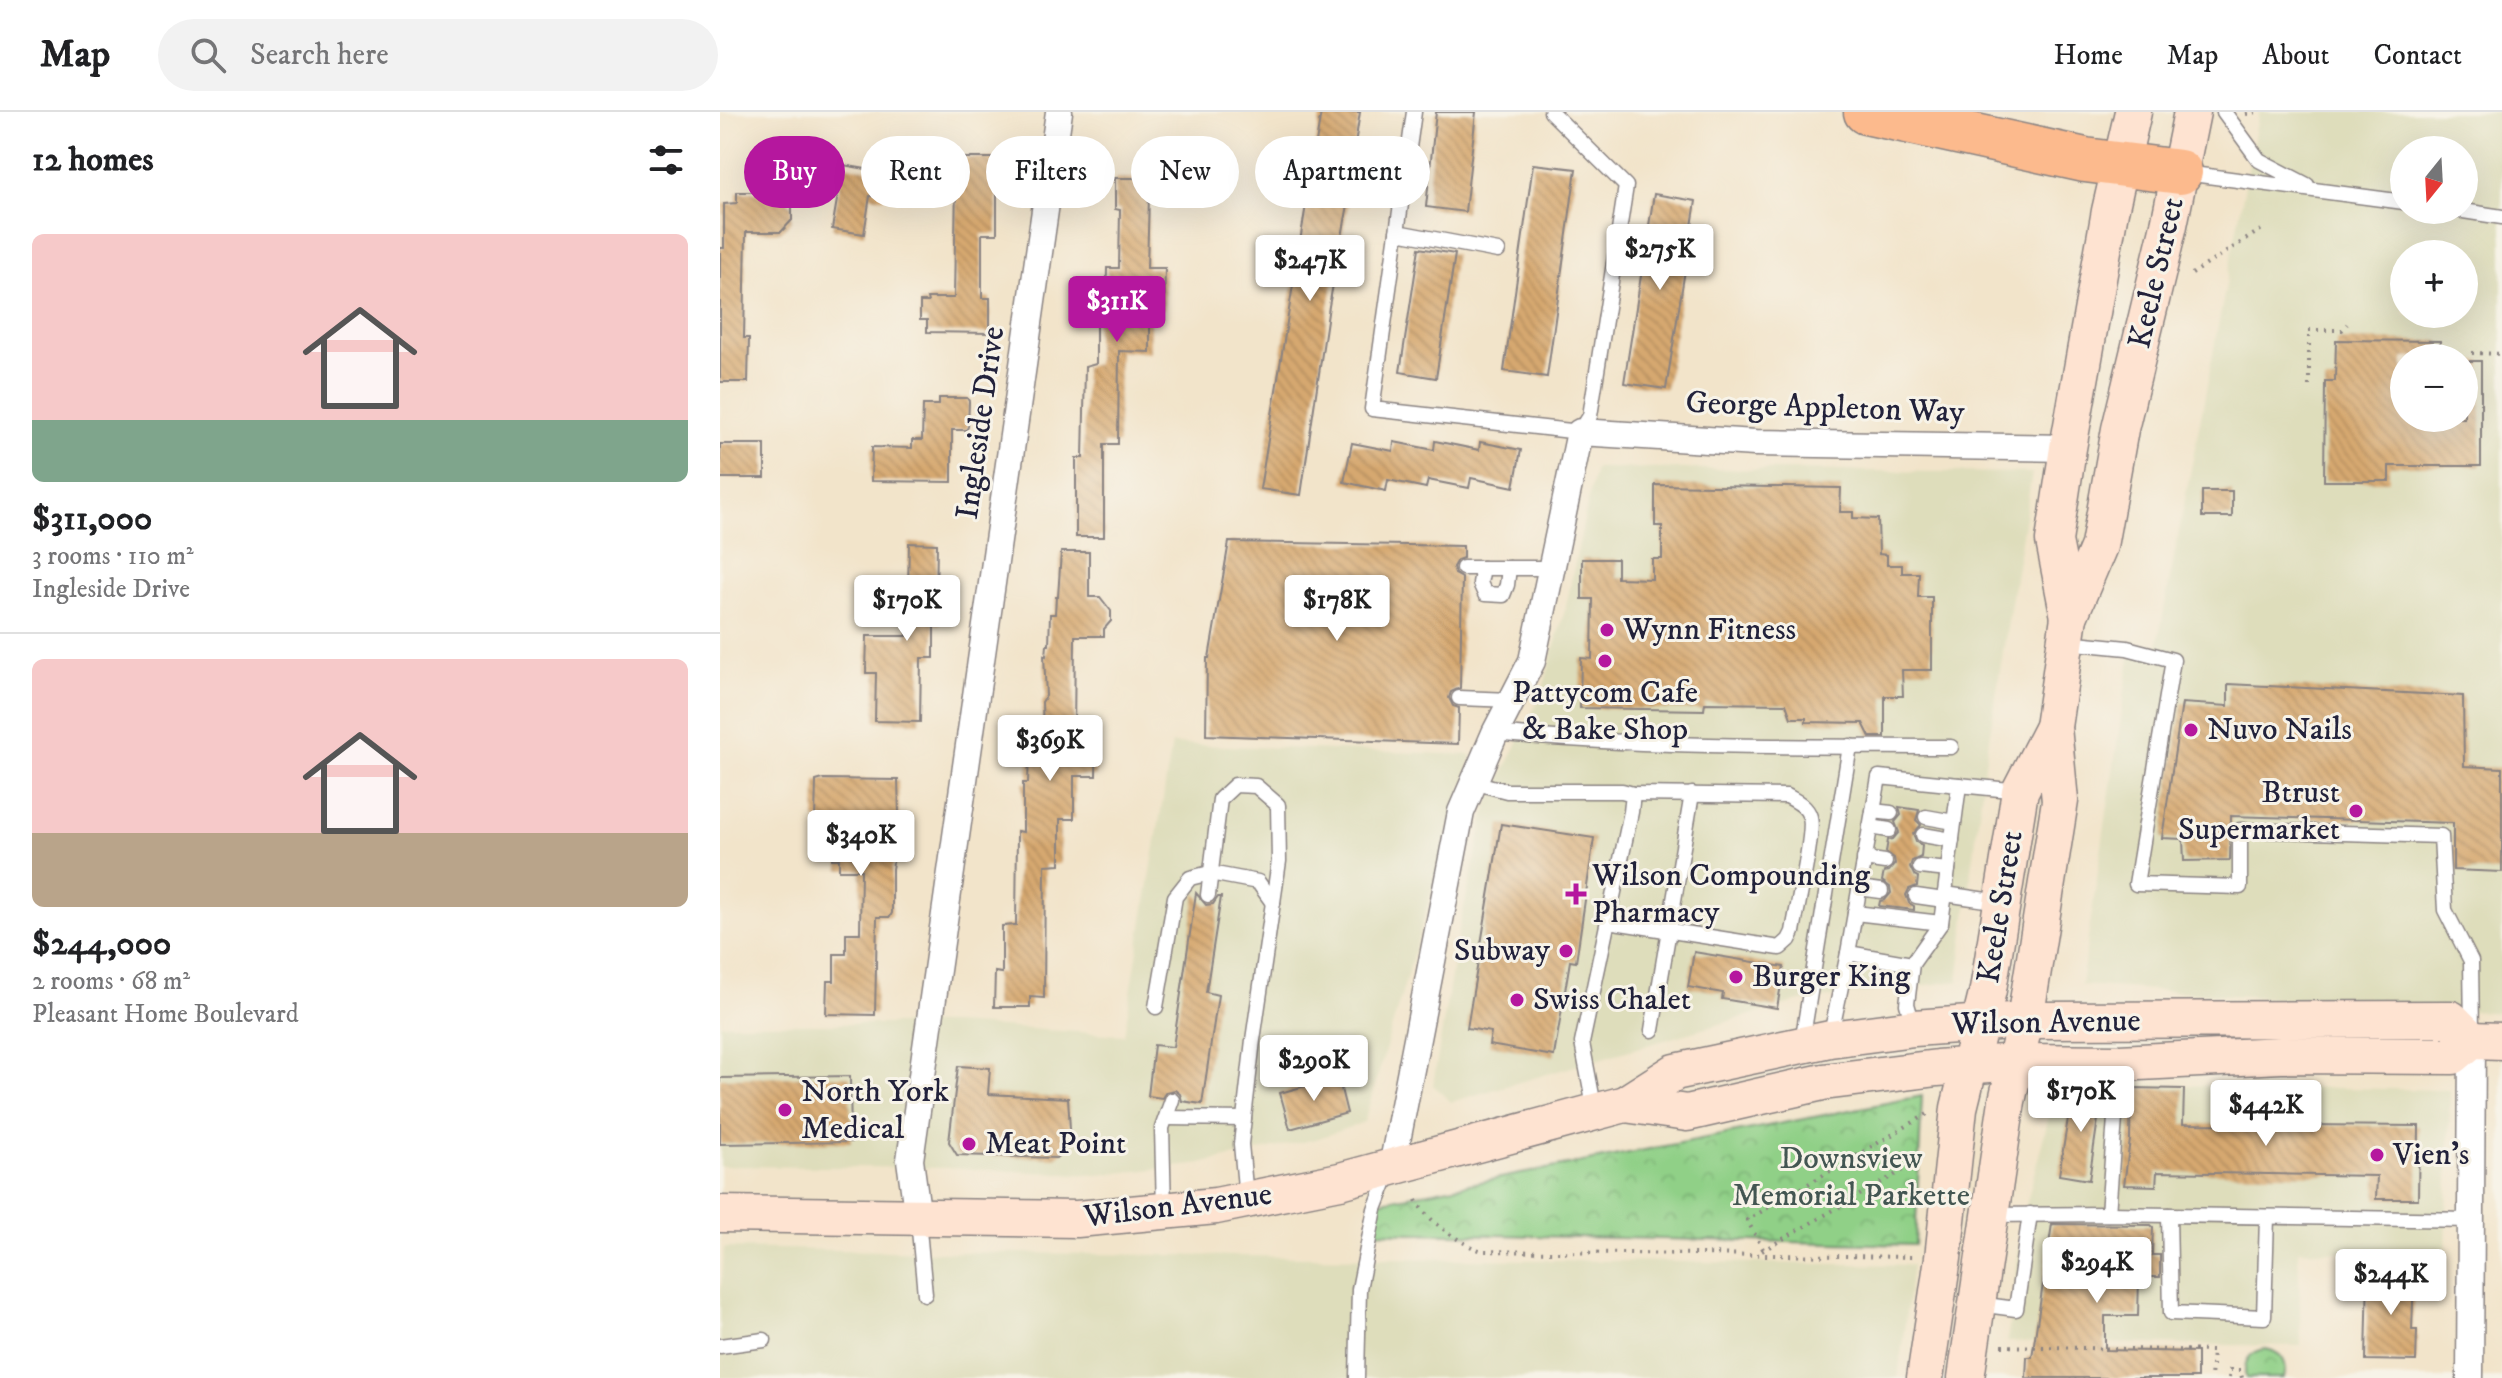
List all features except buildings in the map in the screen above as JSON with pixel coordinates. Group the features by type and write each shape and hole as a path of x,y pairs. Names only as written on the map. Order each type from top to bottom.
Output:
{"highway":[{"path":"1866,112 2085,160 2180,172"}],"main road":[{"name":"Keele Street","path":"2067,629 2054,541 2110,211 2133,112"},
{"name":"Keele Street","path":"1966,1378 2007,1101 2025,1020 2060,801 2053,727 2067,629 2099,546 2120,429 2192,112"},
{"name":"Keele Street","path":"1925,1378 1943,1258 1959,1108 1988,990 2020,791 2053,727"},
{"name":"Wilson Avenue","path":"720,1214 1077,1219 1164,1212 1246,1200 1340,1181 1610,1108 1675,1072 1816,1042 1980,1021 2451,1019 2487,1040"},
{"name":"Wilson Avenue","path":"1610,1108 1687,1113 1823,1082 2016,1062 2119,1063 2281,1055 2453,1056 2487,1040"}],"street":[{"name":"Ingleside Drive","path":"918,1218 910,1160 1059,112"},
{"name":"George Appleton Way","path":"1580,432 1755,443 2068,448"},
{"path":"1392,1167 1461,812 1495,733 1532,661 1580,432"},
{"path":"2470,1378 2471,1220 2487,1040"}],"lane":[{"path":"1414,112 1372,409 1580,432 1590,416 1626,186 1551,112"},
{"path":"2224,112 2259,160 2296,177 2311,188"},
{"path":"2180,172 2390,200"},
{"path":"2478,213 2502,217"},
{"path":"1397,232 1498,251"},
{"path":"1463,568 1552,568"},
{"path":"1483,568 1480,583 1485,594 1503,595 1509,568"},
{"path":"2067,629 2173,660 2136,884 2240,887 2240,830 2441,836 2445,910 2471,961 2487,1040"},
{"path":"1459,698 1512,700"},
{"path":"1495,733 1554,739 1951,747"},
{"path":"1816,1042 1824,899 1850,746"},
{"path":"1816,1042 1848,953 1879,777 2020,791"},
{"path":"1473,782 1507,791 1787,796 1802,804 1810,816 1810,835 1793,932 1780,948 1608,921"},
{"path":"1208,895 1220,799 1235,785 1256,786 1278,805 1279,861 1241,1144 1246,1200"},
{"path":"1914,1028 1907,1004 1912,964 1941,923 1959,785"},
{"path":"1610,1108 1582,1043 1633,794"},
{"path":"1652,1030 1692,794"},
{"path":"1873,811 1891,813"},
{"path":"1926,817 1954,822"},
{"path":"1870,827 1889,830"},
{"path":"1923,835 1952,840"},
{"path":"1864,859 1885,862"},
{"path":"1920,867 1948,870"},
{"path":"1156,1007 1175,897 1190,878 1210,873 1258,882 1273,903"},
{"path":"1859,888 1881,891"},
{"path":"1916,896 2001,903"},
{"path":"1855,913 1941,923"},
{"path":"1848,953 1912,964"},
{"path":"2108,1214 2119,1063"},
{"path":"1164,1212 1162,1128 1172,1100"},
{"path":"1167,1118 1244,1119"},
{"path":"1357,1378 1359,1289 1375,1209 1392,1167"},
{"path":"1978,1304 2016,1309 2030,1214"},
{"path":"1991,1215 2471,1220"},
{"path":"2169,1215 2171,1313 2264,1317 2267,1217"},
{"path":"918,1218 925,1294"},
{"path":"720,1346 764,1340"}],"path":[{"path":"2244,114 2258,112"},
{"path":"2192,274 2262,229"},
{"path":"2309,386 2309,330 2342,330 2347,324"},
{"path":"2478,353 2502,354"},
{"path":"1762,1251 1747,1220 1932,1112"},
{"path":"1762,1251 1930,1152"},
{"path":"1416,1200 1421,1210 1468,1247 1482,1251 1762,1251 1916,1257"},
{"path":"2002,1346 2213,1351 2211,1378"},
{"path":"2229,1378 2230,1370 2240,1370 2242,1378"}],"shaded area":[{"path":"2259,112 2502,112 2502,1013 2081,985 2132,645 2157,647"},
{"path":"1595,468 2032,473 1986,757 1958,981 1795,1002 1451,1102 1433,1085 1458,934 1487,807 1542,692 1566,606"},
{"path":"1172,744 1472,755 1364,1122 1316,1139 1194,1165 1097,1175 953,1168 720,1166 720,1024 953,1024 1124,1035"},
{"path":"2062,1083 2450,1090 2446,1257 2298,1250 2301,1346 2007,1342 2023,1217 2055,1093"},
{"path":"724,1248 1912,1265 1898,1378 720,1378"}],"green space":[{"name":"Downsview Memorial Parkette","path":"1922,1096 1915,1245 1371,1232 1377,1202"},
{"path":"2266,1349 2283,1359 2286,1368 2284,1378 2246,1378 2248,1358"}],"place":[{"name":"Wynn Fitness","path":"1607,630"},
{"name":"Pattycom Cafe & Bake Shop","path":"1605,661"},
{"name":"Nuvo Nails","path":"2191,730"},
{"name":"Btrust Supermarket","path":"2356,811"},
{"name":"Wilson Compounding Pharmacy","path":"1576,894"},
{"name":"Subway","path":"1566,951"},
{"name":"Burger King","path":"1736,977"},
{"name":"Swiss Chalet","path":"1517,1000"},
{"name":"North York Medical","path":"785,1110"},
{"name":"Meat Point","path":"969,1144"},
{"name":"Vien's","path":"2377,1155"}]}
